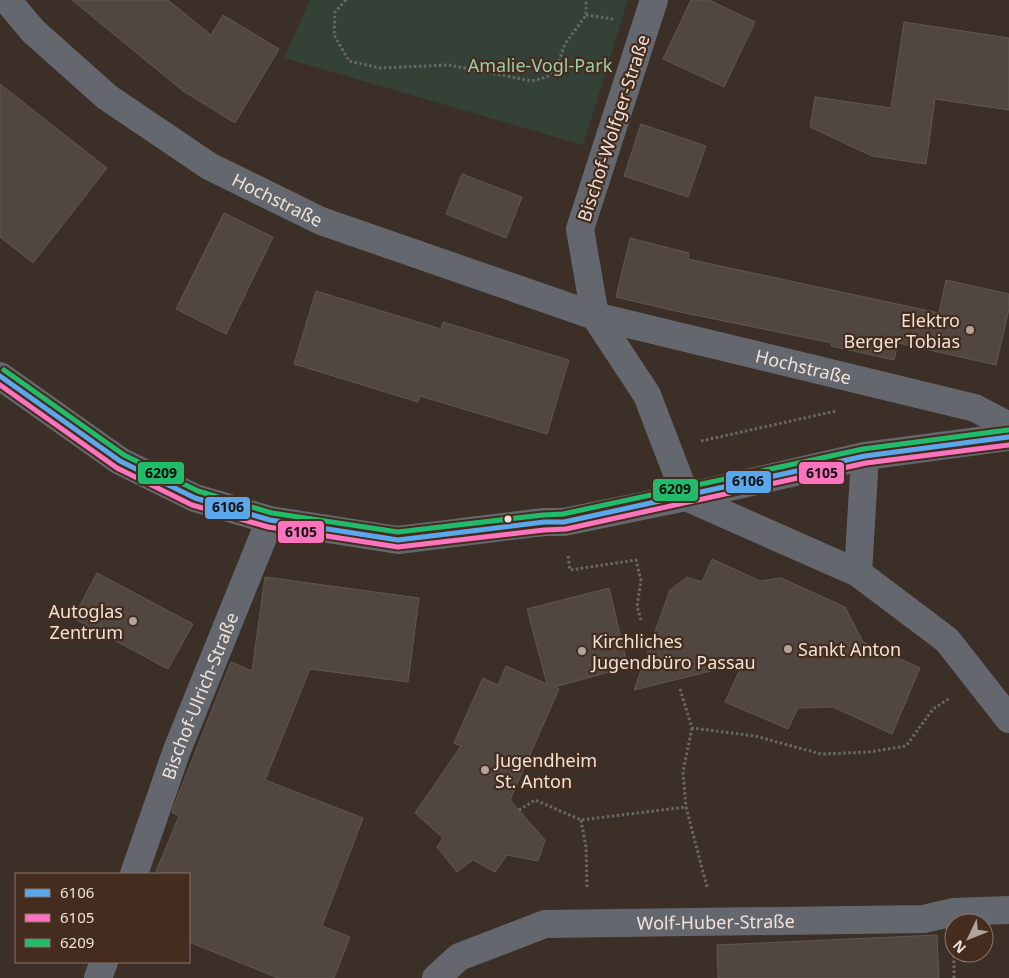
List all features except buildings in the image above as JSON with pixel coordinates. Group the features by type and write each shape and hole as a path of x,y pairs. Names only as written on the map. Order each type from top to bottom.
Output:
{"street":[{"name":"Hochstraße","path":"7,0 32,31 107,97 209,166 321,221 595,316 976,408 1009,426"},
{"name":"Bischof-Wolfger-Straße","path":"595,316 580,229 654,0"},
{"path":"595,316 647,395 686,497 858,573 947,640 1009,719"},
{"path":"0,376 120,461 195,498 270,520 398,540 544,522 564,522 686,497 865,456 1009,437"},
{"path":"858,573 865,456"},
{"name":"Bischof-Ulrich-Straße","path":"134,873 178,750 270,520"},
{"name":"Wolf-Huber-Straße","path":"436,978 459,957 545,924 924,919 954,912 1009,910"}],"path":[{"path":"346,0 335,12 334,35 349,61 380,68 449,64 532,81 547,76 558,64 565,44 586,15 586,0"},
{"path":"667,451 871,403 880,385"},
{"path":"564,522 570,570 636,560 641,581 637,606 641,620"},
{"path":"680,689 692,728 683,772 686,807 706,879 713,922"},
{"path":"692,728 755,736 822,754 869,752 906,746 933,709 958,692 986,690"},
{"path":"519,810 535,800 581,820 686,807"},
{"path":"581,820 586,847 587,891"},
{"path":"954,963 954,978"}],"green space":[{"name":"Amalie-Vogl-Park","path":"310,0 628,0 583,145 284,58"}],"transit line":[{"name":"6209","path":"4,370 124,455 198,491 272,513 398,532 563,514 863,449 1008,430"},
{"name":"6106","path":"0,376 120,461 195,498 270,520 398,540 544,522 564,522 865,456 1009,437"},
{"name":"6105","path":"0,385 117,468 192,505 268,527 398,547 566,529 866,463 1009,445"}],"place":[{"name":"Elektro Berger Tobias","path":"970,330"},
{"name":"Autoglas Zentrum","path":"133,621"},
{"name":"Sankt Anton","path":"788,649"},
{"name":"Kirchliches Jugendbüro Passau","path":"582,651"},
{"name":"Jugendheim St. Anton","path":"485,770"}]}
